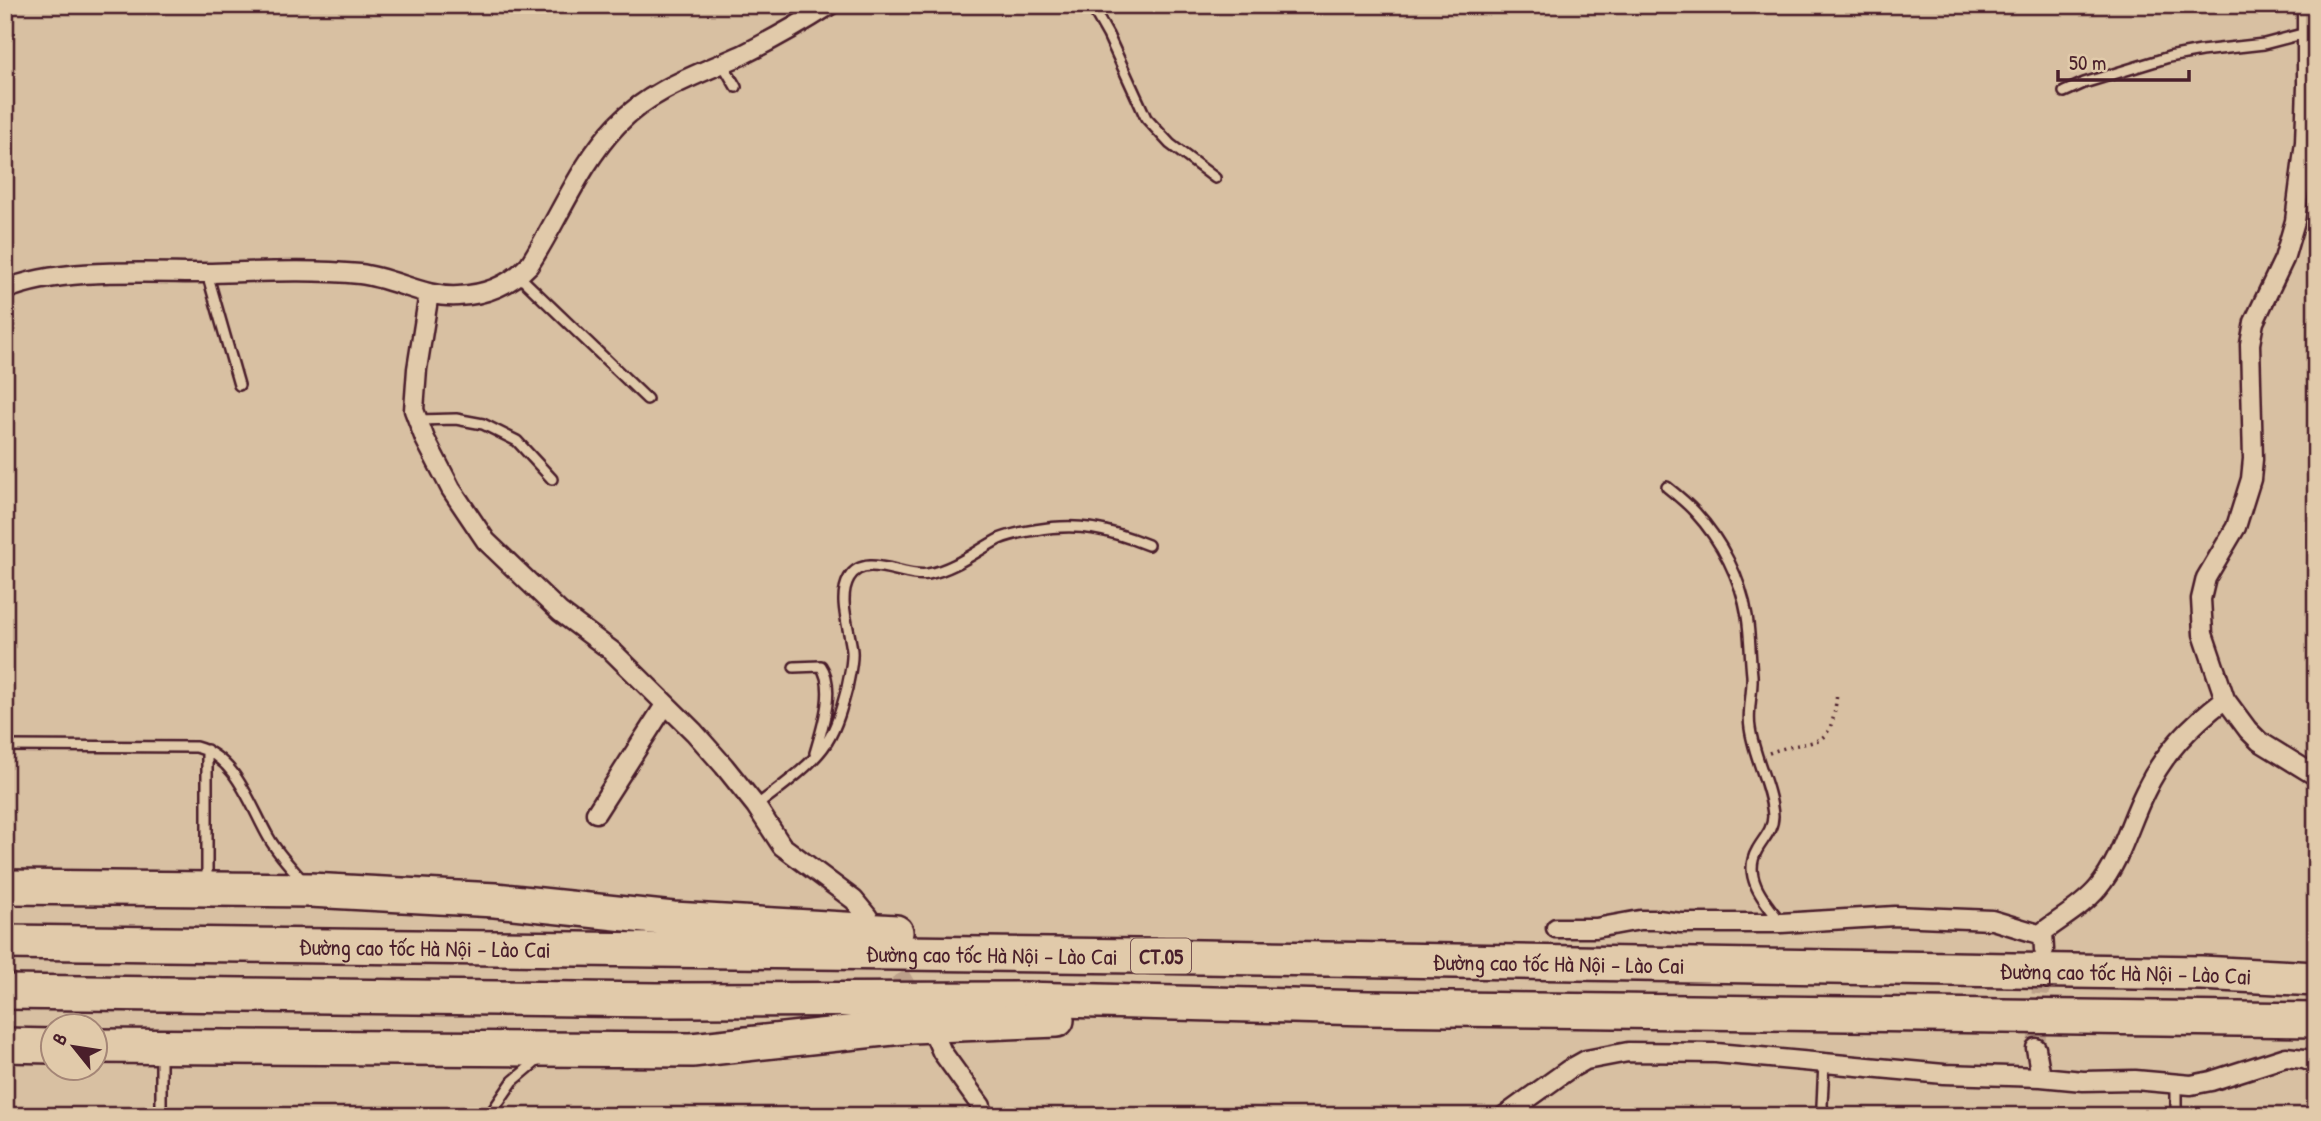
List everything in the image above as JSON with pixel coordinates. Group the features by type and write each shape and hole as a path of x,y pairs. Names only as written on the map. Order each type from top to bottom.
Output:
{"highway":[{"path":"5,887 310,890 495,900 673,919 887,931 1139,956"},
{"name":"Đường cao tốc Hà Nội - Lào Cai","path":"5,942 2202,973 2316,979"},
{"name":"Đường cao tốc Hà Nội - Lào Cai","path":"5,992 658,1000 1023,999 1368,1008 2316,1020"},
{"path":"108,1046 692,1050 911,1026 1368,1008"},
{"path":"5,1045 38,1046"}],"street":[{"path":"8,286 118,273 314,271 385,278 429,293 474,295 509,282 529,265 589,162 619,122 656,96 780,35 830,5"},
{"path":"2307,5 2309,30 2305,142 2295,221 2284,259 2254,322 2250,345 2253,459 2251,479 2236,527 2206,578 2201,599 2203,634 2225,699 2259,741 2316,776"},
{"path":"429,293 413,396 417,420 452,489 486,541 560,612 612,651 694,732 756,806 782,846 854,900 868,917"},
{"path":"1556,928 1596,928 1640,920 1681,923 1781,923 1895,916 1992,920 2043,942 2098,888 2113,865 2141,799 2155,774 2193,724 2225,699"},
{"path":"596,813 665,705"},
{"path":"935,1035 942,1052 981,1106 983,1116"},
{"path":"2036,1048 2041,1077"},
{"path":"1504,1116 1568,1070 1587,1060 1628,1052 1716,1053 1944,1074 2191,1084 2211,1081 2286,1057 2304,1059 2316,1064"}],"lane":[{"path":"1091,5 1108,35 1146,118 1170,144 1215,178"},
{"path":"2064,92 2084,83 2169,57 2264,44 2309,30"},
{"path":"722,63 736,87"},
{"path":"207,273 239,385"},
{"path":"519,276 647,399"},
{"path":"417,420 456,419 483,424 517,441 552,479"},
{"path":"1667,487 1695,512 1724,551 1743,597 1748,619 1751,672 1750,729 1773,818 1752,863 1752,873 1759,894 1781,923"},
{"path":"756,806 789,781 826,745 834,730 841,711 853,654 845,602 846,586 855,571 864,567 879,567 925,575 950,568 1012,534 1052,527 1088,527 1119,534 1148,545"},
{"path":"794,667 821,667 827,675 825,717 815,755"},
{"path":"5,746 196,747 206,750 221,760 234,774 279,854 310,890"},
{"path":"206,750 207,889"},
{"path":"161,1047 161,1116"},
{"path":"489,1116 513,1081 526,1068 552,1051"},
{"path":"1824,1063 1824,1116"},
{"path":"2176,1083 2178,1116"}],"path":[{"path":"1758,760 1786,747 1818,741 1827,733 1834,720 1837,693"}],"tunnel":[{"path":"886,950 916,1002"},
{"path":"2036,1048 2043,964"}]}
